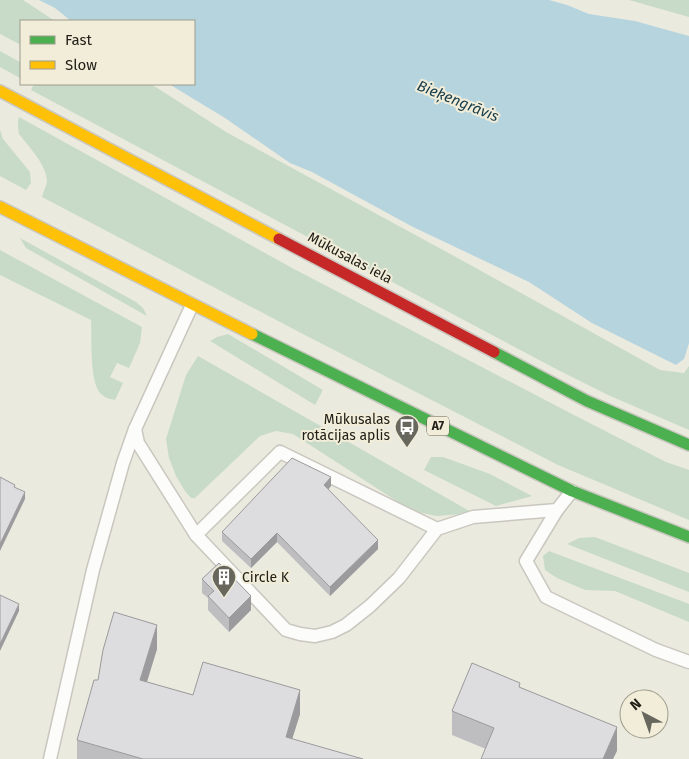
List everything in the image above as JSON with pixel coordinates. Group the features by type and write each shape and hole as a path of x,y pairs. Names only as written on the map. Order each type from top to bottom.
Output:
{"highway":[{"name":"Mūkusalas iela","path":"0,91 587,401 689,445"},
{"name":"A7","path":"0,207 192,305 572,491 689,538"}],"lane":[{"path":"50,759 93,570 123,463 136,429 192,305"},
{"path":"136,429 138,443 196,535 286,630 300,634 315,636 332,632 346,625 370,606 399,578 438,529 473,517 557,510"},
{"path":"196,535 280,452 438,529"},
{"path":"572,491 557,510 526,561 546,597 656,650 689,662"}],"green space":[{"path":"0,0 23,0 53,20 20,20 20,44 0,34"},
{"path":"629,0 689,0 689,17"},
{"path":"0,51 20,62 20,78 0,67"},
{"path":"34,85 153,85 226,132 660,370 684,373 689,366 689,430 608,395 558,370 31,90"},
{"path":"19,117 294,269 666,462 689,470 689,520 558,465 42,197 47,182 44,169 37,156 19,134"},
{"path":"0,130 3,139 30,172 31,183 26,190 0,176"},
{"path":"20,238 136,302 143,308 147,316 26,248"},
{"path":"0,250 142,327 140,343 129,368 117,363 110,377 123,383 115,400 101,394 97,388 92,359 91,320 0,275"},
{"path":"228,334 323,390 315,405 210,341"},
{"path":"198,356 473,513 437,516 412,511 293,434 276,431 260,436 195,498 191,498 176,476 169,458 166,439 186,375"},
{"path":"431,457 443,457 490,474 532,496 496,506 424,470"},
{"path":"595,537 689,573 689,592 567,544 579,538"},
{"path":"549,551 689,604 689,622 615,591 585,590 557,578 545,570 543,556"}],"water":[{"name":"Bieķengrāvis","path":"39,0 549,0 589,14 635,21 689,36 689,343 684,359 676,365 592,323 529,282 413,227 312,172 290,163 225,118 171,85 195,85 195,20 70,20 55,8"}],"building":[{"path":"292,458 331,477 324,485 378,540 330,587 277,533 251,559 222,532"},
{"path":"0,477 25,492 0,544"},
{"path":"219,563 251,596 229,618 208,596 214,591 202,579"},
{"path":"0,595 19,604 0,644"},
{"path":"114,612 157,625 140,680 193,695 203,662 300,690 286,737 363,759 143,759 77,740 94,680 98,680 103,650"},
{"path":"472,663 520,683 519,687 617,727 603,759 481,759 494,728 452,711"}],"traffic: fast":[{"path":"252,334 572,491 689,537"},
{"path":"494,352 587,401 689,445"}],"traffic: slow":[{"path":"0,91 279,239"},
{"path":"0,207 252,334"}],"traffic: jam":[{"path":"279,239 494,352"}],"place":[{"name":"Mūkusalas rotācijas aplis","path":"407,448"},
{"name":"Circle K","path":"224,598"}]}
